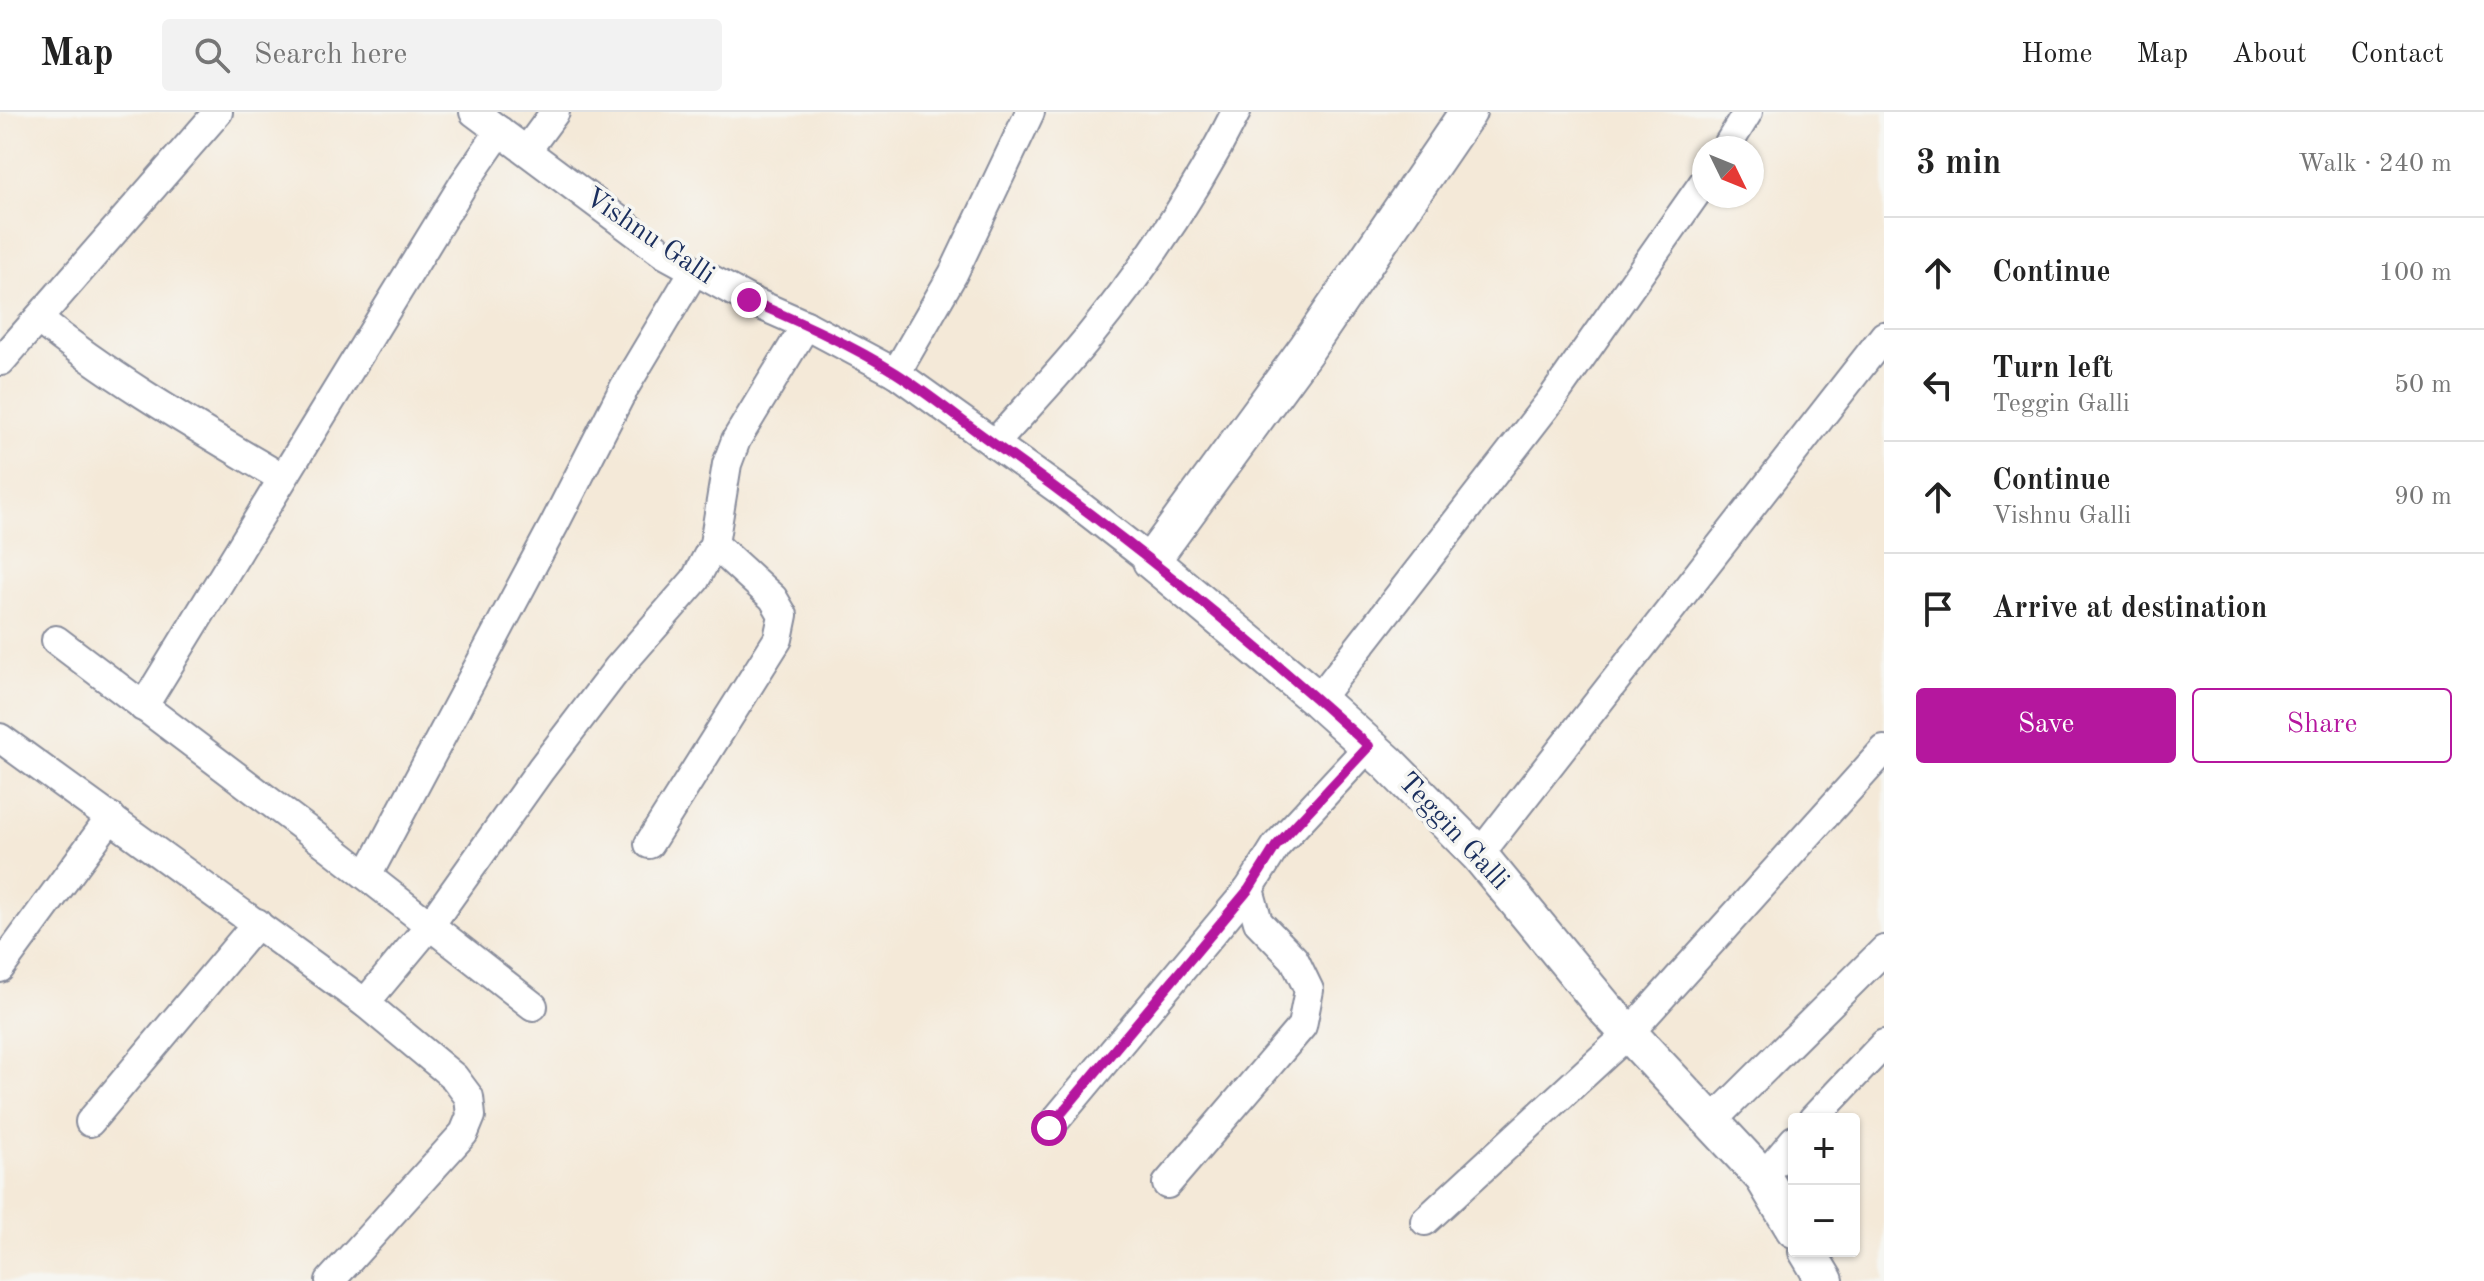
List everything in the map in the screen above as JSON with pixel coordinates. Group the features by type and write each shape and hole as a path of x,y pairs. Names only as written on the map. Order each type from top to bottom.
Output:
{"street":[{"path":"1,361 218,112"},
{"name":"Vishnu Galli","path":"474,112 663,253 749,300 806,325 896,373 1066,495 1151,561"},
{"path":"527,150 555,112"},
{"path":"896,373 953,274 1030,112"},
{"path":"994,444 1087,338 1149,257 1217,150 1236,112"},
{"path":"1151,561 1307,348 1468,112"},
{"path":"1733,136 1748,112"},
{"path":"143,707 464,183 500,131"},
{"path":"1318,700 1551,400 1692,199"},
{"path":"367,876 624,388 694,271"},
{"path":"38,319 127,385 282,478"},
{"path":"365,1003 430,925 541,769 618,668 695,580 714,544 727,464 736,440 806,325"},
{"path":"1479,855 1884,336"},
{"path":"649,844 778,639 781,627 783,615 773,598 714,544"},
{"name":"Teggin Galli","path":"1151,561 1318,700 1479,855 1605,1008 1763,1177 1788,1219"},
{"path":"56,640 533,1006"},
{"path":"0,738 365,1003 454,1077 469,1097 471,1116 464,1133 330,1281"},
{"path":"1049,1128 1249,889 1276,846 1369,746"},
{"path":"1425,1221 1629,1033 1884,750"},
{"path":"0,968 111,817"},
{"path":"1167,1184 1302,1026 1309,990 1294,959 1258,922 1249,889"},
{"path":"90,1122 257,923"},
{"path":"1712,1121 1884,950"},
{"path":"1819,1113 1884,1044"},
{"path":"1763,1177 1788,1147"},
{"path":"1811,1257 1825,1281"}],"route":[{"path":"749,300 806,325 896,373 1066,495 1151,561 1369,746 1276,846 1249,889 1049,1128"}]}
